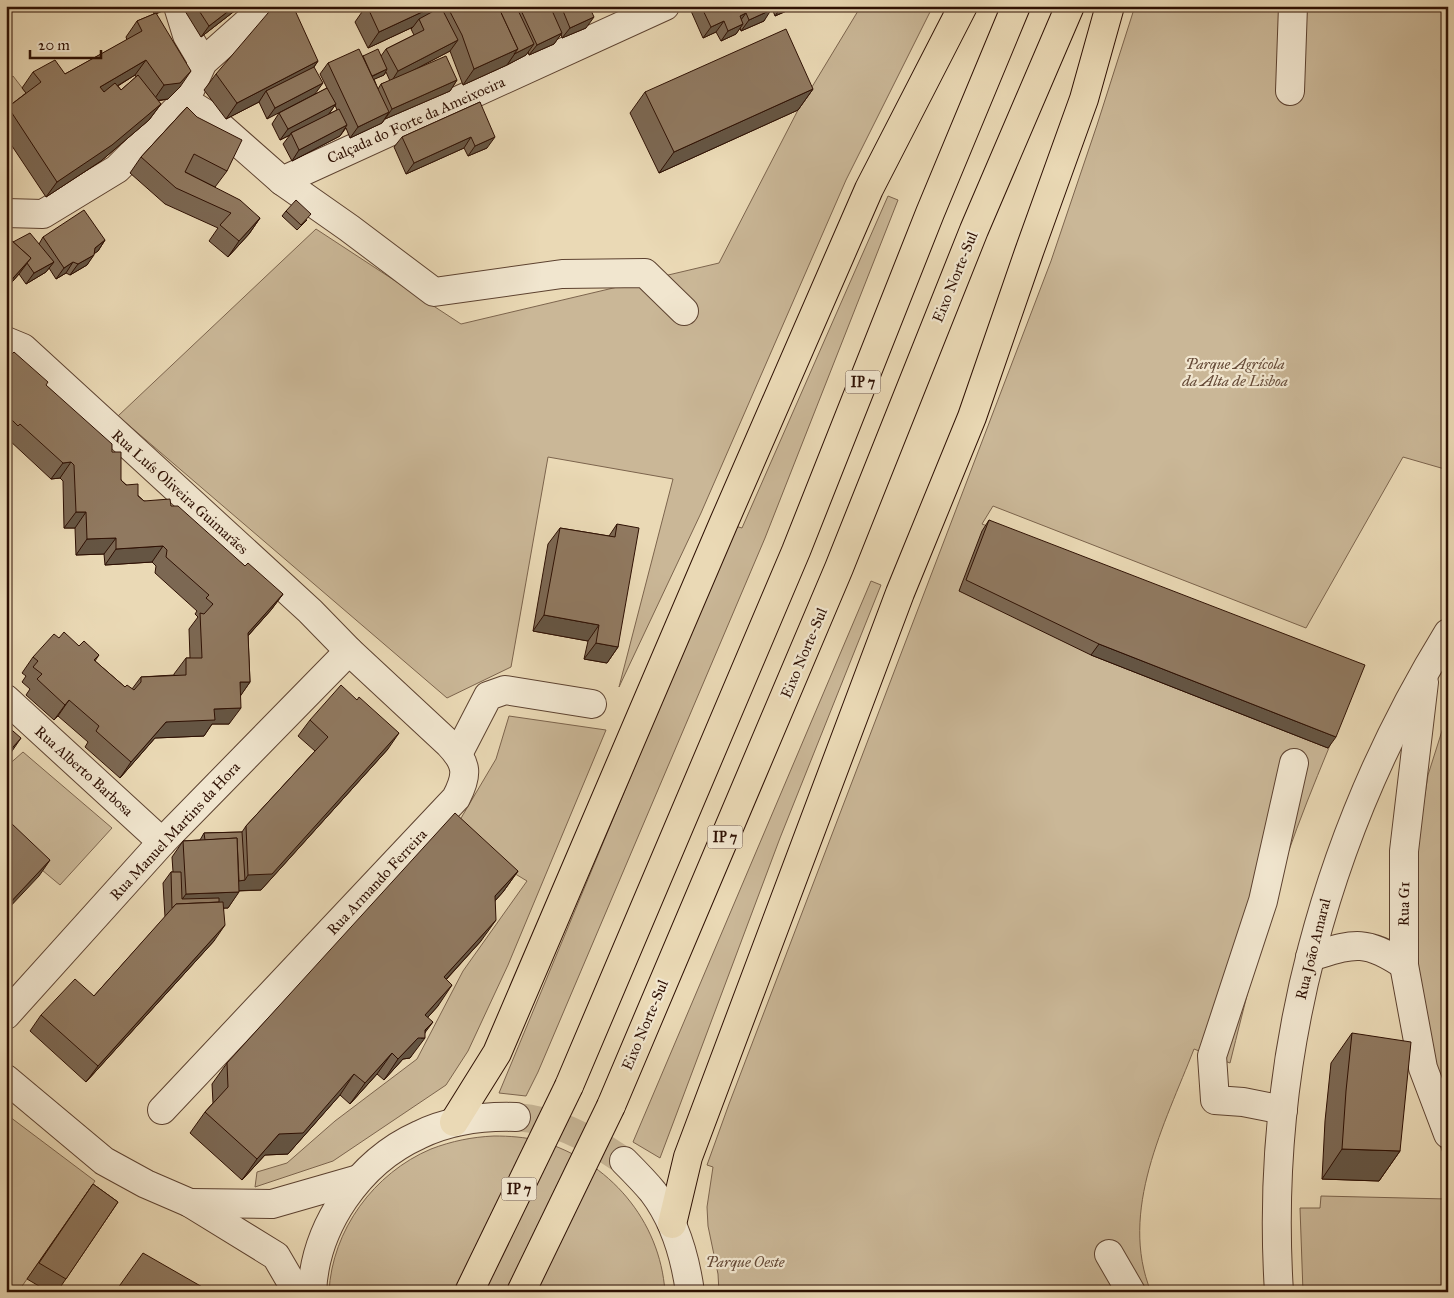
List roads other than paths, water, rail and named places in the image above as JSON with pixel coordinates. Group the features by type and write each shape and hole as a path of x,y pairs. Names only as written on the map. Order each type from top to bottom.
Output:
{"highway":[{"path":"454,1122 497,1053 869,189 963,6"},
{"name":"IP 7","path":"469,1292 569,1086 796,551 930,213 1016,6"},
{"name":"Eixo Norte-Sul","path":"521,1292 611,1106 839,568 974,230 1070,6"},
{"path":"672,1224 688,1157 900,592 972,417 1084,99 1110,6"}],"street":[{"path":"178,6 187,35 203,62"},
{"path":"6,213 43,214 63,204 117,169 185,101 203,62 266,6"},
{"name":"Calçada do Forte da Ameixoeira","path":"282,181 665,6"},
{"path":"1290,91 1293,6"},
{"path":"185,101 206,114 282,181 349,228 434,292 562,274 645,273 684,312"},
{"name":"Rua Luís Oliveira Guimarães","path":"6,341 23,348 310,611 349,651"},
{"name":"Rua João Amaral","path":"1279,1292 1277,1204 1283,1110 1296,1018 1310,957 1326,897 1370,780 1396,723 1426,668 1448,633"},
{"path":"349,651 458,754 488,696 496,692 505,690 592,704"},
{"name":"Rua Manuel Martins da Hora","path":"6,1015 162,842 349,651"},
{"name":"Rua G1","path":"1426,668 1404,851 1404,965 1423,1068 1448,1134"},
{"name":"Rua Alberto Barbosa","path":"6,700 162,842"},
{"name":"Rua Armando Ferreira","path":"162,1110 456,798 464,782 464,767 458,754"},
{"path":"1283,1110 1243,1102 1215,1100 1212,1056 1263,901 1294,763"},
{"path":"1310,957 1347,945 1367,946 1385,952 1404,965"},
{"path":"6,1079 104,1161 146,1184 190,1203 276,1256 297,1292"},
{"path":"312,1292 321,1242 337,1209 359,1179 387,1154 419,1135 454,1122 491,1116 516,1118"},
{"path":"624,1161 653,1192 672,1224 685,1259 690,1292"},
{"path":"190,1203 272,1204 359,1179"},
{"path":"1109,1254 1131,1292"}],"tunnel":[{"path":"516,1117 559,1126 586,1138 624,1161"}],"park label":[{"name":"Parque Agrícola da Alta de Lisboa","path":"1235,372"},
{"name":"Parque Oeste","path":"745,1262"}]}
